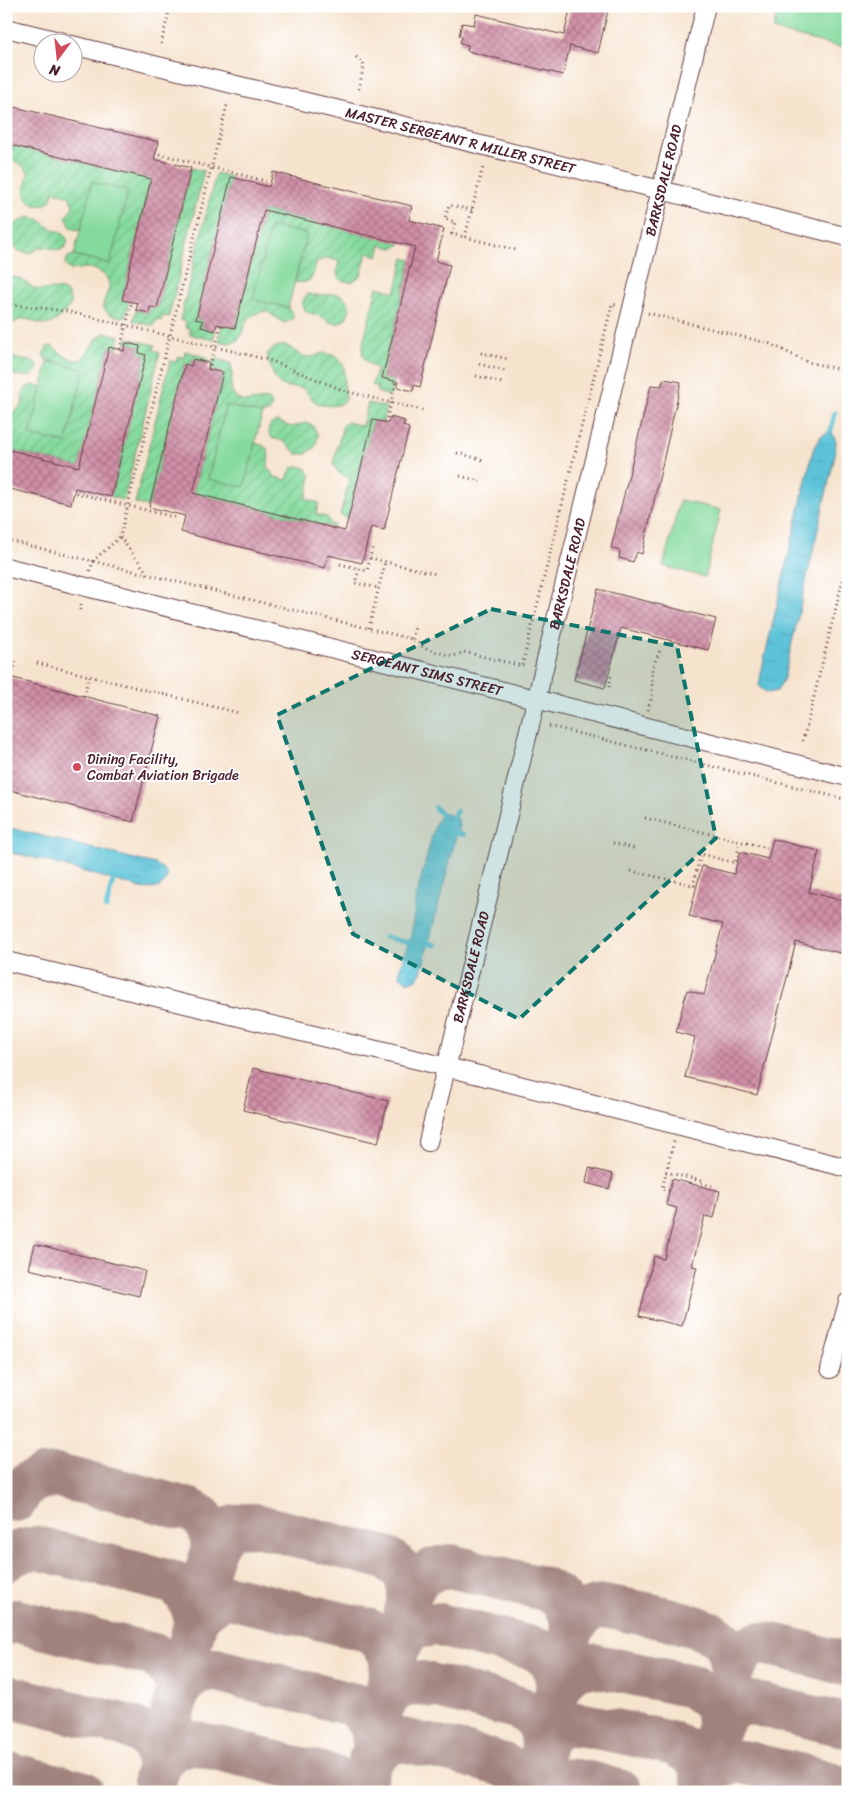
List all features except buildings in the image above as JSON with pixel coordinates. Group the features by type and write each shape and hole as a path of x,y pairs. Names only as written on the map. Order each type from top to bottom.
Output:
{"street":[{"name":"BARKSDALE ROAD","path":"428,1142 706,6"},
{"path":"6,28 32,34"},
{"name":"MASTER SERGEANT R MILLER STREET","path":"82,47 848,237"},
{"name":"SERGEANT SIMS STREET","path":"6,567 848,777"},
{"path":"6,961 447,1067 848,1168"},
{"path":"830,1369 848,1302"}],"path":[{"path":"162,44 169,11"},
{"path":"356,57 364,66 358,92"},
{"path":"80,610 93,561 120,537 227,104"},
{"path":"158,154 266,181"},
{"path":"465,237 483,167"},
{"path":"472,210 449,204 445,219 455,222 452,234 516,250"},
{"path":"120,350 132,302"},
{"path":"6,304 66,311 269,360 345,391 425,411"},
{"path":"6,540 412,639 428,650 454,656 464,652 522,666 612,304 771,344 807,362 848,371"},
{"path":"209,370 221,324"},
{"path":"481,353 508,360"},
{"path":"478,364 505,371"},
{"path":"476,376 502,383"},
{"path":"386,423 396,381"},
{"path":"457,452 484,460"},
{"path":"460,476 480,481"},
{"path":"76,493 174,517"},
{"path":"120,537 148,574"},
{"path":"340,564 367,571 373,545"},
{"path":"370,558 436,574"},
{"path":"803,741 848,559"},
{"path":"369,628 385,562"},
{"path":"359,569 355,583 379,588"},
{"path":"412,639 415,627"},
{"path":"644,726 652,696 652,669 661,648"},
{"path":"12,677 16,661"},
{"path":"37,663 239,713"},
{"path":"84,696 90,676"},
{"path":"609,687 611,676"},
{"path":"549,726 848,800"},
{"path":"645,818 767,848"},
{"path":"631,871 695,886 701,854 735,863 740,842"},
{"path":"613,843 637,849"},
{"path":"669,1191 662,1189 678,1126"},
{"path":"666,1172 712,1186"}],"highlighted area":[{"path":"491,609 677,646 716,838 519,1019 353,934 277,715"}],"green space":[{"path":"779,6 848,6 848,49 773,30"},
{"path":"6,144 151,179 122,299 129,301 125,318 110,315 103,307 109,283 102,273 90,268 70,270 65,264 68,257 74,255 110,264 128,191 92,182 81,228 76,230 71,228 66,217 73,206 69,196 53,191 49,202 46,204 39,206 29,202 25,196 28,172 21,164 6,158"},
{"path":"191,168 204,171 169,317 163,316 161,321 156,320 154,326 133,321 136,310 148,313 150,307 157,308"},
{"path":"216,173 231,177 196,319 203,321 202,327 215,331 213,340 189,334 191,329 185,327 186,322 180,320"},
{"path":"92,181 128,191 110,264 74,255"},
{"path":"264,210 400,243 399,246 393,248 381,245 378,256 367,253 361,275 352,282 342,281 338,276 339,261 326,258 317,262 312,278 306,282 295,282 307,234 271,226 253,299 288,308 292,312 293,319 284,323 266,311 255,314 249,319 236,341 229,343 218,341 222,325 235,328"},
{"path":"28,217 39,219 47,226 64,234 68,241 65,247 59,251 42,247 26,253 16,249 10,239 10,232 16,224"},
{"path":"271,226 307,234 288,308 252,299"},
{"path":"404,258 411,260 382,378 394,381 390,396 377,392 378,387 372,385 377,368 366,361 362,348 377,287 395,292"},
{"path":"11,277 22,280 36,289 62,290 67,293 71,305 57,320 49,324 24,319 6,327 6,278"},
{"path":"309,294 337,294 344,297 348,301 349,307 347,317 339,323 333,323 321,316 306,312 302,304 305,297"},
{"path":"106,333 120,336 117,349 109,347 79,467 6,449 6,411 12,413 21,407 23,402 22,395 26,388 33,385 42,387 30,435 66,443 84,370 46,360 43,355 47,347 52,346 65,356 74,360 81,359 93,343"},
{"path":"127,338 155,345 154,350 160,352 124,500 111,497 146,355 139,353 140,346 126,343"},
{"path":"285,345 302,356 312,357 325,353 341,361 344,368 345,400 339,404 327,406 315,401 303,389 283,386 279,383 273,374 267,354 275,347"},
{"path":"6,350 16,358 35,362 38,366 33,375 6,374"},
{"path":"185,351 208,358 207,362 193,359 191,366 185,364 149,507 135,503 170,361 176,362 178,356 184,358"},
{"path":"214,358 230,363 232,368 232,389 236,398 242,401 267,400 270,401 271,405 270,411 262,414 226,405 208,479 244,487 255,443 261,445 267,449 269,455 268,468 275,477 287,480 293,467 299,466 307,469 311,477 306,499 319,503 316,514 327,517 331,524 334,525 333,528 193,493 223,373 211,370"},
{"path":"48,361 85,370 66,443 30,435"},
{"path":"368,403 386,407 383,422 373,420 348,518 340,515 350,478 339,473 333,464 343,425 348,422 362,426"},
{"path":"226,405 262,414 244,488 208,479"},
{"path":"277,421 291,427 305,423 312,425 318,435 315,447 306,454 297,454 283,442 273,439 269,433 269,428 271,424"},
{"path":"680,500 721,510 705,577 663,566"}],"water":[{"path":"831,430 836,441 835,455 784,678 777,691 768,693 759,687 761,673 813,450 820,437"},
{"path":"444,813 458,819 459,826 421,973 416,980 407,982 399,976 400,968 411,935 416,897 435,825 440,815"},
{"path":"6,827 155,864 167,874 165,882 158,888 145,889 31,857 6,852"}],"waterway":[{"path":"831,430 835,413"},
{"path":"435,808 442,814"},
{"path":"454,816 456,811"},
{"path":"457,833 463,835"},
{"path":"106,908 113,880"},
{"path":"385,937 409,943"},
{"path":"428,943 435,945"}],"taxiway":[{"path":"16,1500 22,1489 29,1483 43,1477 57,1476 124,1492 190,1510 202,1517 210,1528 213,1549"},
{"path":"196,1620 206,1573 214,1549 225,1532 243,1525 255,1525 386,1558 403,1573 410,1594"},
{"path":"6,1560 17,1553 37,1548 175,1583 186,1595 196,1620 159,1767"},
{"path":"398,1648 410,1594 419,1577 435,1569 450,1566 545,1589 560,1598 570,1612 572,1630 532,1792"},
{"path":"196,1620 210,1605 218,1600 229,1597 368,1630 379,1638 390,1656 390,1674 382,1707"},
{"path":"572,1630 591,1609 610,1607 687,1624 703,1630 723,1642 728,1652 732,1671 702,1792"},
{"path":"6,1623 17,1621 154,1655 170,1670 178,1690 194,1675 204,1671 216,1670 355,1705 372,1726 374,1743"},
{"path":"394,1661 398,1648 407,1633 417,1627 435,1624 536,1649 551,1662 556,1675 558,1689"},
{"path":"732,1671 745,1651 758,1644 788,1648 848,1665"},
{"path":"558,1689 575,1669 592,1665 692,1686 708,1698 715,1707 719,1726"},
{"path":"379,1719 388,1697 393,1692 405,1685 422,1683 520,1708 536,1720 542,1732 543,1746"},
{"path":"6,1696 131,1727 143,1734 151,1742 159,1767"},
{"path":"719,1726 732,1709 740,1705 753,1703 848,1726"},
{"path":"543,1746 548,1735 561,1725 579,1724 631,1734 674,1744 689,1752 700,1763 704,1783"},
{"path":"365,1778 369,1762 376,1753 387,1744 403,1740 504,1765 520,1777 527,1792"},
{"path":"155,1779 160,1764 168,1754 186,1744 194,1743 330,1776 344,1784 349,1792"},
{"path":"704,1783 715,1771 724,1765 743,1762 806,1776 829,1783 845,1792"},
{"path":"6,1773 82,1792"},
{"path":"537,1792 556,1782 566,1781 589,1783 621,1792"}],"place":[{"name":"Dining Facility, Combat Aviation Brigade","path":"77,767"}]}
